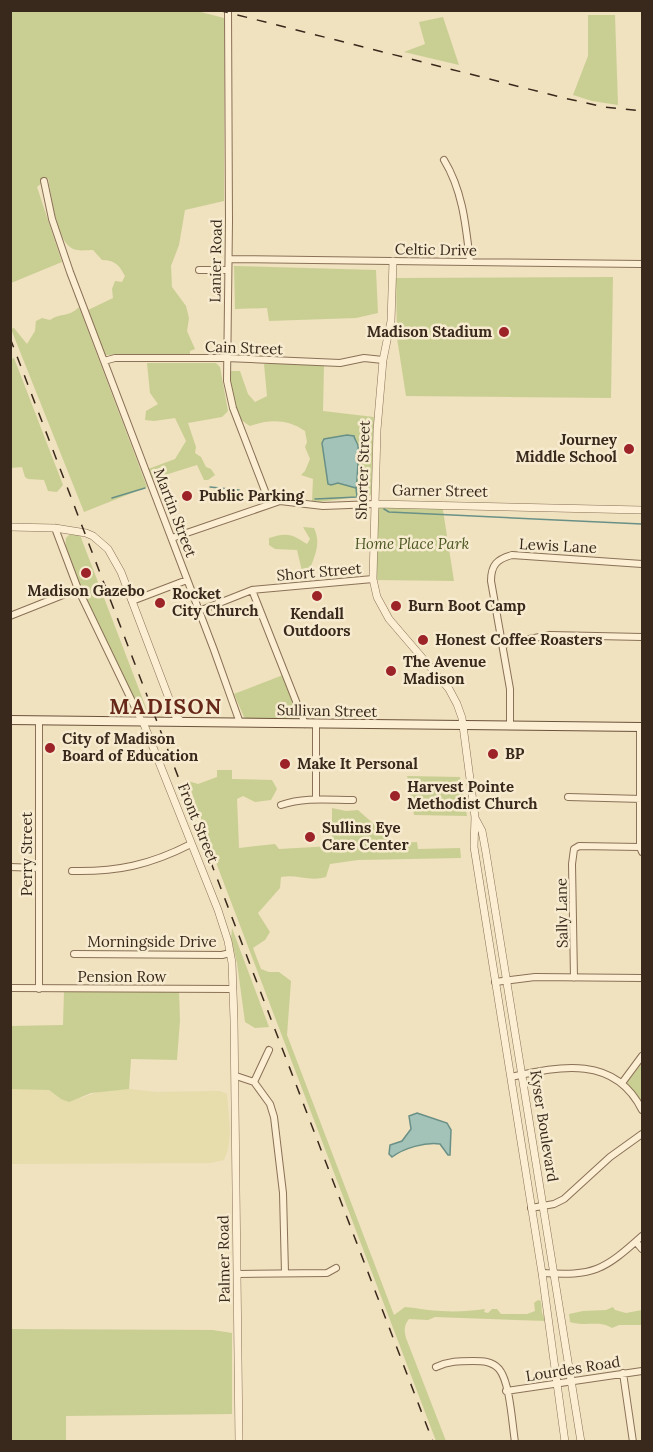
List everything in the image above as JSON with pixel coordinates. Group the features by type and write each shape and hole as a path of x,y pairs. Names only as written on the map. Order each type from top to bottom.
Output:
{"main road":[{"name":"Sullivan Street","path":"10,720 641,727"}],"street":[{"name":"Lanier Road","path":"228,10 227,381 233,408 270,504"},
{"path":"444,160 457,184 464,215 470,262"},
{"name":"Martin Street","path":"44,181 52,219 85,313 172,538 240,723"},
{"name":"Celtic Drive","path":"229,259 642,264"},
{"name":"Shorter Street","path":"393,261 391,321 383,360 373,579 377,597 389,619 449,689 457,704 463,725"},
{"path":"199,270 228,270"},
{"name":"Cain Street","path":"104,361 115,358 226,358 318,363 340,363 364,358 383,360"},
{"name":"Garner Street","path":"172,538 280,501 323,506 375,504 642,510"},
{"path":"10,527 55,528 86,533 103,543 116,560 171,705 176,717 182,722"},
{"name":"Front Street","path":"55,528 78,589 139,718 143,722 218,910 230,953 236,1076"},
{"name":"Lewis Lane","path":"510,726 510,689 491,570 501,558 512,555 642,564"},
{"name":"Short Street","path":"199,611 252,590 373,579"},
{"path":"132,601 187,580"},
{"path":"10,616 78,589"},
{"path":"252,590 305,724"},
{"path":"503,644 550,635 642,637"},
{"path":"164,722 171,715 171,705"},
{"name":"Perry Street","path":"39,720 39,989"},
{"path":"316,724 316,799"},
{"name":"Kyser Boulevard","path":"463,725 475,817 473,830 476,863 542,1273 565,1442"},
{"path":"641,727 641,850"},
{"path":"568,797 641,799"},
{"path":"281,804 294,800 353,800"},
{"name":"Kyser Boulevard","path":"475,817 482,831 488,861 581,1442"},
{"path":"72,871 119,870 178,851 191,844"},
{"name":"Sally Lane","path":"574,978 572,864 574,849 579,846 641,850"},
{"path":"476,863 488,861"},
{"path":"10,867 39,868"},
{"name":"Morningside Drive","path":"74,954 230,953"},
{"path":"495,982 535,977 642,978"},
{"name":"Pension Row","path":"10,988 233,989"},
{"path":"505,1040 516,1037"},
{"path":"254,1082 268,1050"},
{"path":"622,1083 642,1056"},
{"path":"511,1077 570,1067 587,1068 601,1072 622,1083 632,1092 642,1110"},
{"path":"236,1076 254,1082 270,1104 276,1125 283,1193 285,1273"},
{"name":"Palmer Road","path":"236,1076 239,1442"},
{"path":"531,1208 554,1204 564,1199 610,1156 642,1134"},
{"path":"542,1273 587,1273 601,1268 642,1236"},
{"path":"636,1242 642,1249"},
{"path":"238,1274 327,1273 336,1268"},
{"path":"436,1367 449,1361 488,1361 498,1367 507,1391 515,1442"},
{"name":"Lourdes Road","path":"507,1391 642,1371"},
{"path":"623,1373 633,1442"}],"shaded area":[{"path":"11,1089 49,1090 61,1099 81,1098 101,1091 129,1089 156,1092 220,1091 227,1094 230,1131 228,1149 224,1160 210,1163 11,1164"}],"green space":[{"path":"193,10 224,18 224,201 185,210 179,245 171,266 172,287 186,306 189,318 187,331 195,349 190,351 190,354 105,355 88,310 113,298 112,289 115,281 122,282 125,276 116,264 102,260 93,250 75,250 65,242 55,215 48,178 37,187 62,262 11,283 10,11"},
{"path":"588,15 615,15 618,105 573,95 588,56"},
{"path":"443,17 459,65 404,52 425,44 419,22"},
{"path":"234,266 376,270 378,313 356,318 269,321 267,308 235,309"},
{"name":"Madison Stadium","path":"613,277 611,398 406,396 397,338 396,278"},
{"path":"79,307 147,487 84,512 11,329 14,328 27,344 35,331 36,321 42,318 50,320 72,313"},
{"path":"14,358 63,485 57,492 48,491 44,480 25,477 22,467 11,468 10,360"},
{"path":"147,363 216,363 220,367 228,411 222,417 188,423 196,447 195,453 215,475 208,480 204,480 197,465 152,479 148,469 175,459 186,441 175,418 145,420 146,411 158,404 150,393"},
{"path":"264,364 324,366 323,411 374,417 371,495 320,502 312,501 313,479 301,475 310,459 305,447 307,442 305,431 285,422 271,421 250,426 241,420 231,396 231,371 240,371 248,394 255,402 267,396"},
{"name":"Home Place Park","path":"442,504 454,581 376,580 376,507"},
{"path":"303,527 314,528 317,541 307,579 304,579 297,550 275,549 269,545 269,538 280,535 293,536 307,544 310,539"},
{"path":"69,535 80,535 150,718 143,717 80,586 65,549 66,538"},
{"path":"283,675 300,717 299,720 244,717 234,694"},
{"path":"217,770 232,770 232,779 272,780 277,789 271,800 255,802 243,796 237,799 239,848 275,844 279,849 332,846 332,808 346,811 358,810 395,843 417,842 418,849 460,848 461,858 358,860 330,864 326,877 281,877 280,888 258,913 270,932 265,940 253,948 261,969 279,972 291,981 287,1035 394,1315 405,1307 433,1311 485,1309 484,1312 488,1313 492,1309 497,1309 501,1314 527,1314 535,1311 534,1303 541,1301 542,1313 546,1321 435,1317 428,1320 409,1319 407,1321 406,1338 446,1441 436,1441 209,844 188,781 198,784 217,777"},
{"path":"407,776 460,777 467,816 414,815"},
{"path":"232,928 269,1027 255,1028 245,1022 237,963 231,939"},
{"path":"64,991 179,992 180,1020 177,1060 131,1059 129,1089 91,1093 69,1102 49,1090 11,1089 11,1026 63,1025"},
{"path":"642,1063 642,1103 627,1083"},
{"path":"613,1307 615,1310 626,1313 642,1310 642,1325 619,1325 612,1328 602,1324 570,1322 569,1314 606,1310"},
{"path":"11,1329 213,1330 232,1333 232,1414 66,1416 66,1441 11,1441"}],"water":[{"path":"354,436 358,446 356,488 338,483 328,484 322,443 324,439"},
{"path":"417,1113 447,1123 451,1130 450,1155 440,1144 415,1146 392,1157 389,1154 390,1145 402,1141 411,1129 409,1116"}],"waterway":[{"path":"358,483 366,494"},
{"path":"210,487 239,490"},
{"path":"112,498 145,488"},
{"path":"315,499 357,497 356,488"},
{"path":"251,491 260,492"},
{"path":"271,493 290,496"},
{"path":"384,509 389,512 642,524"}],"railway":[{"path":"218,10 564,98 604,107 642,111"},
{"path":"10,338 433,1442"}],"place":[{"name":"Madison Stadium","path":"504,332"},
{"name":"Journey Middle School","path":"629,449"},
{"name":"Public Parking","path":"187,496"},
{"name":"Madison Gazebo","path":"86,573"},
{"name":"Kendall Outdoors","path":"317,596"},
{"name":"Rocket City Church","path":"160,603"},
{"name":"Burn Boot Camp","path":"396,606"},
{"name":"Honest Coffee Roasters","path":"423,640"},
{"name":"The Avenue Madison","path":"391,671"},
{"name":"City of Madison Board of Education","path":"50,748"},
{"name":"BP","path":"493,754"},
{"name":"Make It Personal","path":"285,764"},
{"name":"Harvest Pointe Methodist Church","path":"395,796"},
{"name":"Sullins Eye Care Center","path":"310,837"}],"district":[{"name":"MADISON","path":"166,707"}]}
